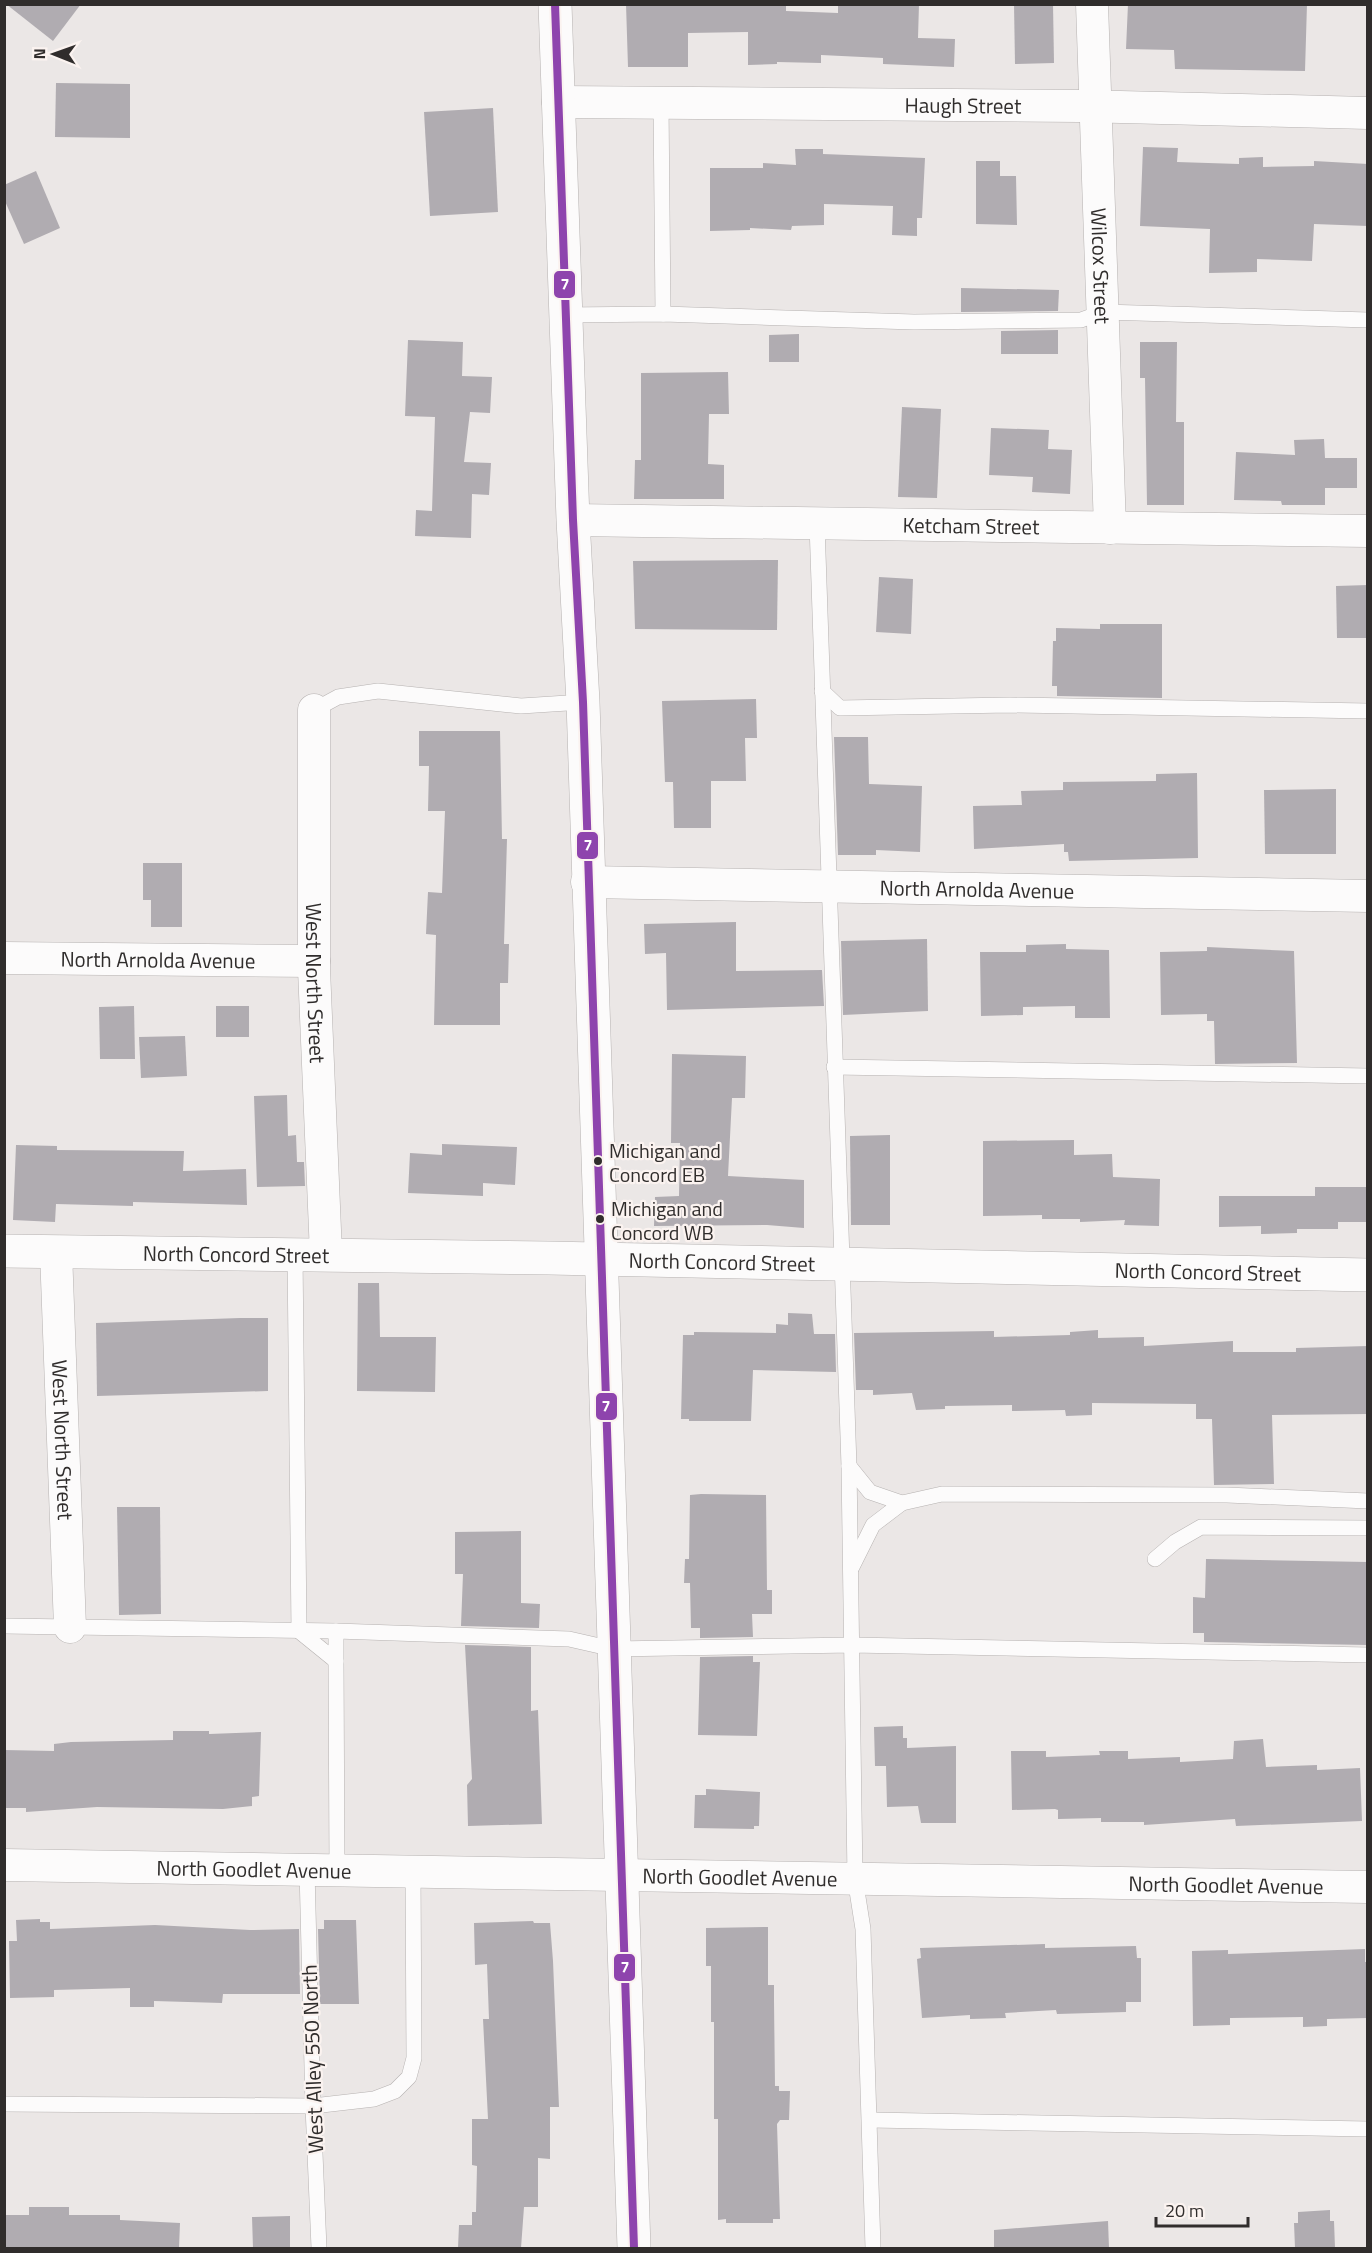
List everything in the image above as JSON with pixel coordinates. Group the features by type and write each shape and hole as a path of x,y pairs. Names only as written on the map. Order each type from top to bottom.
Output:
{"main road":[{"path":"555,4 573,520 583,702 586,882 623,1875 634,2248"},
{"name":"North Concord Street","path":"4,1251 600,1258 1368,1275"}],"street":[{"name":"Wilcox Street","path":"1092,4 1110,528"},
{"name":"Haugh Street","path":"558,102 1095,106 1368,113"},
{"name":"Ketcham Street","path":"573,520 1368,531"},
{"name":"West North Street","path":"311,1254 314,710"},
{"name":"North Arnolda Avenue","path":"586,882 1368,896"},
{"name":"North Arnolda Avenue","path":"4,958 314,961"},
{"name":"West North Street","path":"56,1252 70,1627"},
{"name":"North Goodlet Avenue","path":"4,1865 1368,1887"}],"lane":[{"path":"661,103 663,314"},
{"path":"565,315 663,314 914,322 1081,320 1103,312 1368,320"},
{"path":"817,524 849,1466 855,1878 862,1929 871,2120 873,2248"},
{"path":"314,710 338,697 378,691 521,706 583,702"},
{"path":"822,691 840,708 1010,705 1368,711"},
{"path":"834,1067 1368,1076"},
{"path":"299,1631 311,1254"},
{"path":"849,1466 870,1492 902,1503"},
{"path":"851,1569 873,1525 902,1503 942,1494 1227,1495 1368,1502"},
{"path":"1155,1558 1175,1542 1201,1527 1368,1528"},
{"path":"4,1626 336,1631 569,1639 613,1648 852,1645 1368,1654"},
{"path":"299,1631 336,1661"},
{"name":"West Alley 550 North","path":"319,2248 313,2106 322,1870 336,1631"},
{"path":"4,2104 313,2106 374,2099 395,2091 409,2077 414,2058 413,1871"},
{"path":"871,2120 1368,2129"}],"building":[{"path":"6,4 81,4 53,41"},
{"path":"626,4 786,4 786,11 838,13 838,4 919,4 918,38 955,39 954,67 883,64 883,58 821,55 821,63 777,62 777,64 748,65 748,32 688,33 688,67 628,67"},
{"path":"1014,4 1053,4 1054,63 1015,64"},
{"path":"1128,4 1307,4 1305,71 1175,69 1174,50 1126,49"},
{"path":"56,83 130,84 130,138 55,137"},
{"path":"493,108 498,212 430,216 424,112"},
{"path":"1143,147 1178,148 1177,162 1239,164 1239,158 1263,157 1263,167 1314,166 1314,161 1368,164 1368,226 1314,224 1312,261 1257,259 1257,272 1209,273 1210,229 1140,226"},
{"path":"795,149 823,149 823,154 925,158 922,218 917,218 917,236 892,235 893,206 824,204 824,225 792,226 791,230 750,228 750,230 710,231 710,168 763,168 763,163 796,165"},
{"path":"976,161 1000,161 1000,176 1016,176 1017,225 976,224"},
{"path":"36,171 60,228 24,244 4,199 4,185"},
{"path":"961,288 1059,290 1058,311 961,312"},
{"path":"1058,330 1058,354 1001,354 1001,331"},
{"path":"799,334 799,362 769,362 769,335"},
{"path":"408,340 463,342 462,376 492,377 490,413 470,412 464,462 491,463 489,495 472,494 471,538 415,536 416,510 432,511 435,417 405,416"},
{"path":"1140,342 1177,342 1176,422 1184,422 1184,505 1147,505 1145,378 1140,378"},
{"path":"728,372 729,414 709,414 708,464 724,465 724,499 634,499 635,460 641,460 641,373"},
{"path":"902,407 941,409 937,498 898,497"},
{"path":"991,428 1049,430 1048,449 1072,450 1070,494 1032,492 1033,477 989,475"},
{"path":"1324,439 1325,458 1357,458 1357,488 1325,488 1325,505 1282,505 1281,501 1234,500 1236,452 1295,455 1294,440"},
{"path":"778,560 777,630 635,629 633,561"},
{"path":"879,577 913,579 911,634 876,632"},
{"path":"1368,585 1368,638 1337,638 1336,586"},
{"path":"1100,624 1162,624 1162,698 1057,696 1057,686 1052,686 1053,641 1056,641 1056,628 1100,629"},
{"path":"756,699 757,738 745,738 746,781 711,781 711,828 674,828 673,782 665,782 662,701"},
{"path":"419,731 500,731 502,839 507,839 504,944 509,944 508,983 500,983 500,1025 434,1025 436,935 426,934 428,892 442,893 445,811 428,811 429,766 419,766"},
{"path":"834,737 868,737 869,784 922,786 920,852 876,850 876,855 838,855"},
{"path":"1197,773 1198,858 1069,861 1068,852 1064,852 1064,844 974,849 973,806 1022,805 1021,791 1063,790 1063,782 1156,781 1156,774"},
{"path":"1336,789 1336,854 1265,854 1264,790"},
{"path":"143,863 182,863 182,927 151,927 151,900 143,900"},
{"path":"736,922 736,971 822,970 824,1006 667,1010 666,953 645,954 644,924"},
{"path":"927,939 928,1011 843,1015 841,941"},
{"path":"1066,944 1066,949 1109,950 1110,1018 1075,1018 1075,1006 1023,1007 1023,1015 981,1016 980,952 1026,952 1026,945"},
{"path":"1207,947 1294,951 1297,1063 1215,1064 1214,1021 1207,1021 1207,1014 1161,1015 1160,952 1207,951"},
{"path":"134,1006 135,1059 100,1059 99,1007"},
{"path":"216,1006 249,1006 249,1037 216,1037"},
{"path":"185,1036 187,1076 141,1078 139,1037"},
{"path":"672,1054 746,1056 745,1098 732,1098 728,1176 804,1180 804,1228 767,1225 654,1226 655,1197 679,1196 680,1143 671,1143"},
{"path":"287,1095 288,1136 296,1135 297,1162 304,1162 305,1186 257,1187 254,1096"},
{"path":"890,1135 890,1225 851,1225 850,1136"},
{"path":"1074,1140 1074,1155 1112,1154 1113,1177 1160,1179 1159,1226 1124,1225 1125,1220 1080,1222 1080,1219 1042,1219 1042,1215 983,1216 983,1141"},
{"path":"442,1144 517,1147 515,1185 483,1183 483,1196 408,1193 410,1153 442,1155"},
{"path":"16,1145 57,1146 57,1150 184,1151 183,1171 246,1169 247,1205 133,1202 133,1206 56,1204 55,1222 13,1220"},
{"path":"1315,1187 1368,1187 1368,1222 1338,1222 1338,1229 1297,1229 1297,1233 1261,1234 1261,1226 1219,1227 1219,1196 1315,1196"},
{"path":"358,1283 379,1283 380,1337 436,1337 435,1392 357,1391"},
{"path":"788,1313 812,1314 814,1334 835,1334 836,1372 753,1370 751,1421 681,1419 683,1335 694,1335 694,1332 776,1333 776,1324 788,1325"},
{"path":"268,1318 268,1391 97,1396 96,1323"},
{"path":"1098,1330 1098,1338 1144,1337 1144,1346 1233,1341 1233,1352 1296,1352 1296,1348 1368,1346 1368,1414 1272,1415 1274,1484 1214,1485 1212,1419 1196,1419 1196,1404 1092,1403 1092,1415 1066,1416 1065,1410 1012,1411 1012,1405 945,1406 945,1409 916,1410 912,1393 873,1395 873,1390 856,1390 854,1333 994,1331 994,1337 1070,1335 1070,1332"},
{"path":"690,1495 766,1495 767,1590 772,1590 772,1614 752,1614 753,1637 700,1638 700,1628 691,1628 690,1583 684,1583 685,1559 689,1559"},
{"path":"117,1507 160,1507 161,1614 119,1615"},
{"path":"521,1531 521,1603 540,1604 539,1628 461,1626 463,1574 455,1574 455,1532"},
{"path":"1206,1559 1368,1562 1368,1645 1204,1642 1204,1633 1193,1633 1193,1597 1205,1598"},
{"path":"465,1645 531,1647 531,1711 538,1710 542,1824 468,1826 467,1785 472,1779"},
{"path":"753,1656 753,1662 760,1662 757,1736 698,1735 700,1657"},
{"path":"903,1726 903,1738 907,1738 907,1748 956,1746 956,1823 921,1823 918,1806 887,1807 886,1766 875,1766 874,1727"},
{"path":"173,1731 209,1731 209,1734 261,1732 259,1796 252,1797 252,1806 223,1809 97,1807 26,1812 26,1808 4,1808 4,1750 54,1751 54,1744 71,1742 173,1740"},
{"path":"1263,1739 1266,1767 1317,1765 1317,1770 1360,1768 1362,1821 1236,1826 1235,1819 1144,1825 1144,1822 1101,1822 1101,1818 1058,1819 1058,1810 1055,1809 1012,1810 1011,1751 1046,1751 1046,1757 1100,1755 1099,1751 1128,1751 1128,1759 1180,1757 1180,1762 1233,1759 1234,1741"},
{"path":"706,1789 760,1792 759,1826 754,1826 754,1829 694,1828 695,1795 706,1795"},
{"path":"40,1919 40,1922 50,1922 50,1929 155,1925 250,1930 299,1929 300,1994 223,1994 222,2003 154,2001 154,2007 130,2007 130,1988 54,1990 54,1997 10,1998 9,1941 17,1941 16,1920"},
{"path":"324,1920 356,1920 359,2004 320,2004 318,1929 324,1929"},
{"path":"533,1921 534,1923 550,1923 553,1961 559,2107 550,2107 550,2159 538,2158 538,2207 524,2207 521,2248 458,2248 459,2225 472,2225 472,2212 476,2212 477,2166 472,2165 472,2119 488,2119 483,2019 489,2019 487,1964 475,1965 474,1923"},
{"path":"768,1927 768,1985 774,1985 775,2086 779,2086 779,2091 790,2091 789,2120 780,2120 777,2124 780,2219 773,2219 773,2223 726,2223 726,2219 718,2220 718,2119 714,2119 714,2022 711,2022 711,1966 706,1966 706,1928"},
{"path":"1045,1944 1045,1948 1136,1946 1137,1958 1141,1958 1141,2002 1126,2002 1126,2012 1057,2014 1056,2010 1005,2013 1006,2018 970,2019 970,2015 922,2018 917,1959 921,1958 920,1948"},
{"path":"1365,1949 1365,1962 1368,1962 1368,2018 1327,2019 1327,2026 1303,2027 1303,2017 1230,2018 1230,2025 1193,2026 1192,1951 1228,1950 1228,1954"},
{"path":"29,2207 69,2207 69,2215 120,2215 120,2220 180,2223 179,2248 4,2248 4,2215 29,2215"},
{"path":"1330,2210 1330,2221 1334,2221 1335,2248 1295,2248 1294,2223 1298,2223 1298,2212"},
{"path":"290,2216 290,2248 253,2248 252,2217"},
{"path":"1108,2221 1109,2248 994,2248 994,2230"}],"transit line":[{"name":"7","path":"555,4 573,520 583,702 634,2248"}],"place":[{"name":"Michigan and Concord EB","path":"598,1161"},
{"name":"Michigan and Concord WB","path":"600,1219"}]}
